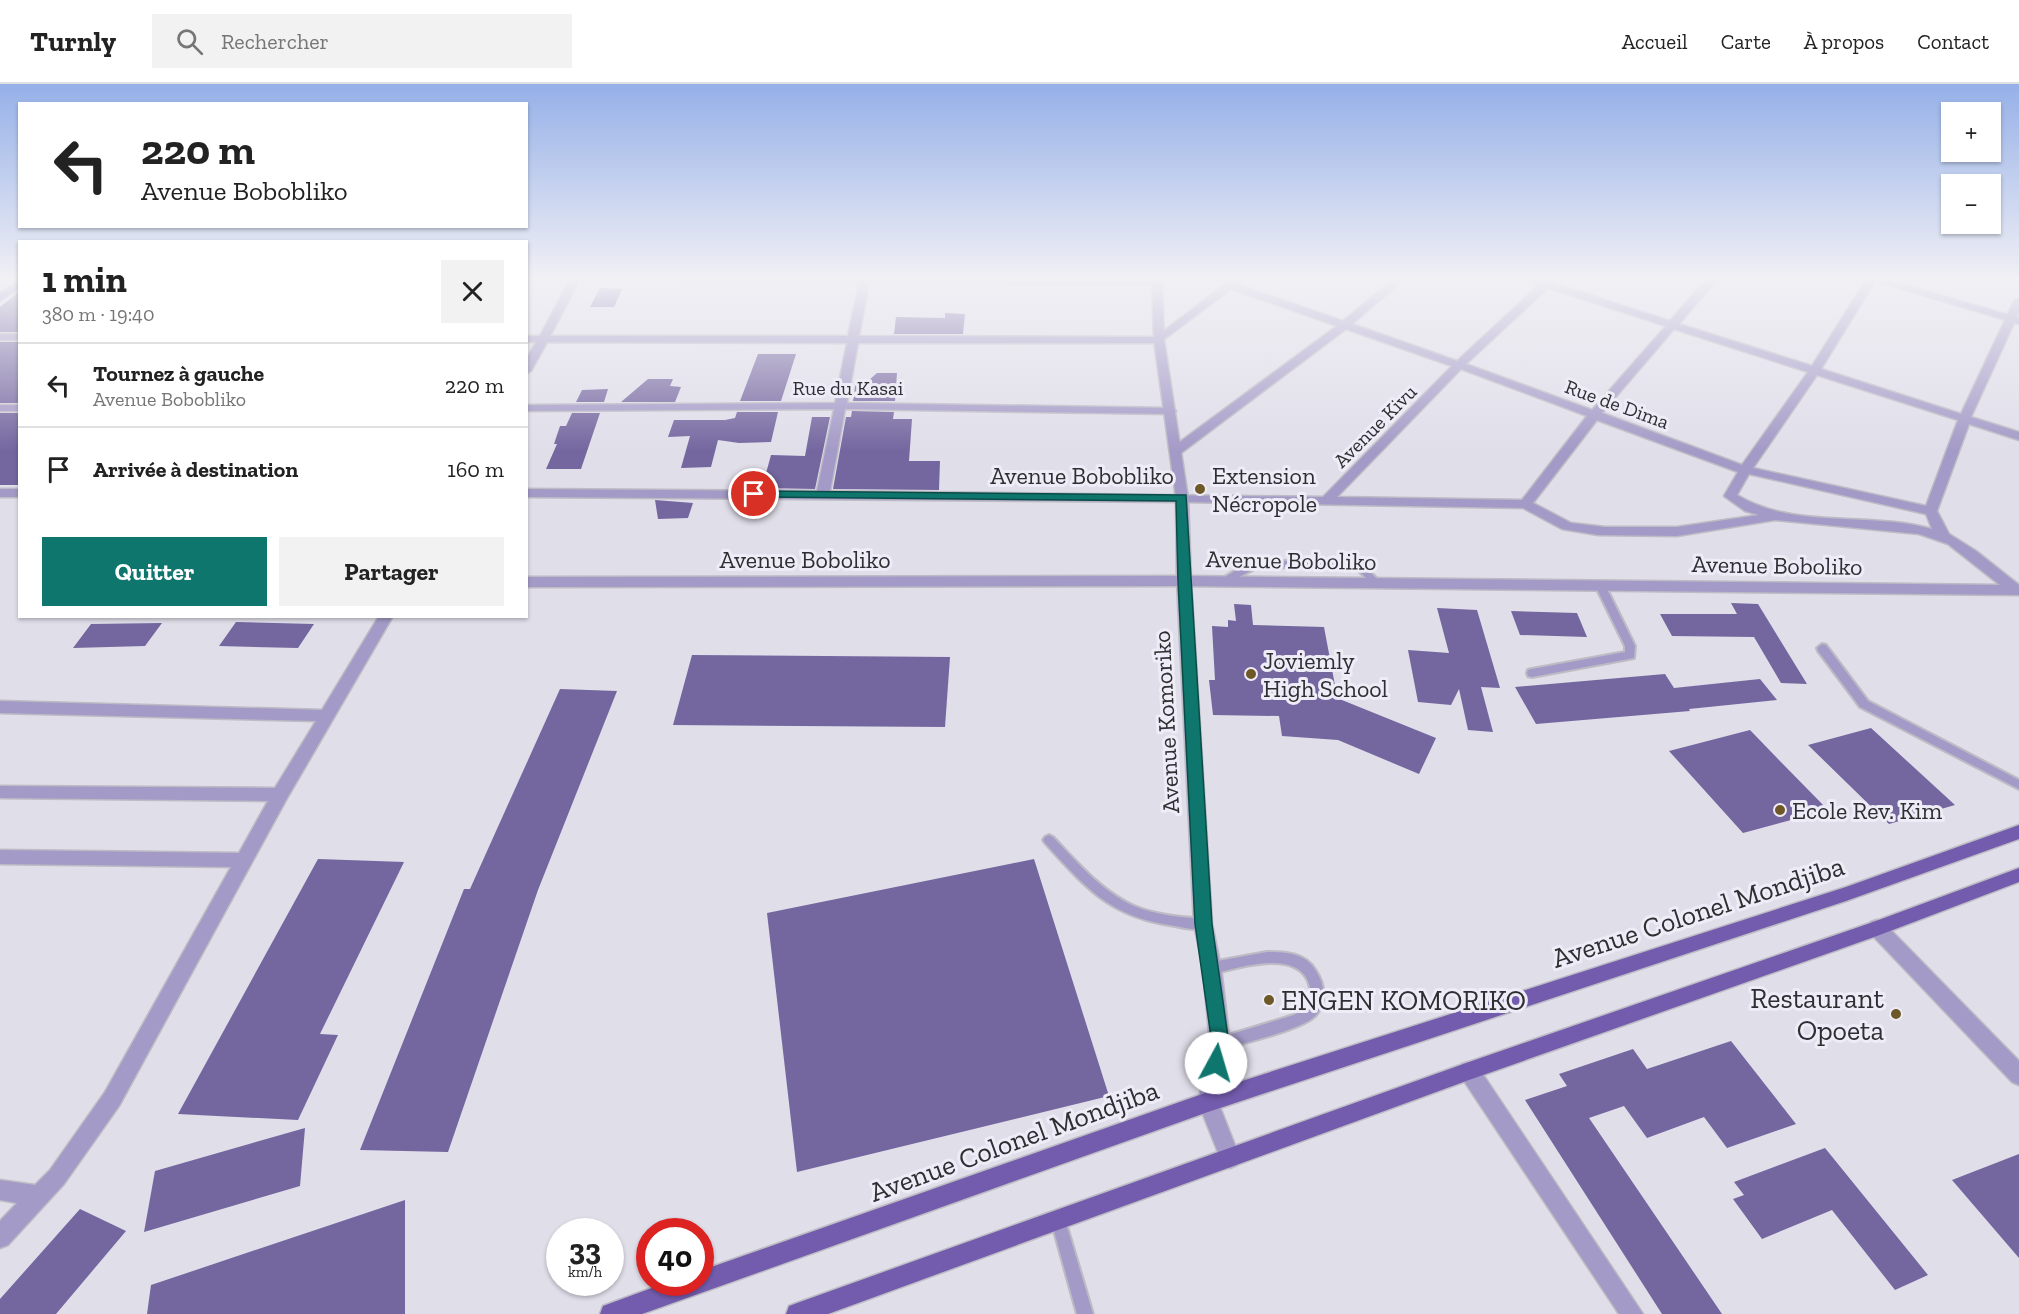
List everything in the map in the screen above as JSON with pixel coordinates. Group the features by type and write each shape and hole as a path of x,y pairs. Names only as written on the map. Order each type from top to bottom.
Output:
{"main road":[{"name":"Avenue Colonel Mondjiba","path":"611,1314 1208,1102 1846,894 2019,832"},
{"path":"797,1314 1469,1071 1877,928 2019,874"}],"street":[{"path":"528,368 547,335"},
{"path":"823,495 842,406 854,335"},
{"name":"Avenue Komoriko","path":"1159,335 1177,450 1182,498 1184,581 1203,924 1212,968 1220,1044 1208,1102"},
{"path":"528,339 1159,340 1165,335"},
{"path":"1177,450 1331,335"},
{"name":"Rue de Dima","path":"1375,335 1745,470 1931,511"},
{"name":"Avenue Kivu","path":"1328,500 1459,365 1491,335"},
{"path":"1526,504 1595,414 1662,335"},
{"path":"1707,335 2019,436"},
{"path":"1745,470 1835,335"},
{"path":"1944,537 1931,511 1965,418 2007,335"},
{"path":"0,337 18,337"},
{"name":"Rue du Kasai","path":"528,408 842,406 1170,411"},
{"path":"0,408 18,408"},
{"name":"Avenue Bobobliko","path":"1745,470 1731,495 1747,508 1774,516 1871,524 1944,537 2016,590"},
{"path":"0,493 18,493"},
{"name":"Avenue Bobobliko","path":"528,493 1182,498 1526,504 1555,521 1587,531 1684,533 1774,516"},
{"name":"Avenue Boboliko","path":"528,582 1223,581 2016,590"},
{"path":"0,1237 69,1160 112,1099 280,795 385,618"},
{"path":"0,707 327,716"},
{"path":"0,792 280,795"},
{"path":"0,857 245,860"},
{"path":"1877,928 2019,1075"},
{"path":"1469,1071 1632,1314"},
{"path":"1208,1102 1230,1158"},
{"path":"0,1190 38,1196"}],"lane":[{"path":"1532,673 1630,655 1630,646 1600,585"},
{"path":"1822,648 1864,704 2019,785"},
{"path":"1048,840 1078,870 1129,909 1170,921 1203,924"},
{"path":"1212,968 1270,957 1296,960 1313,974 1318,1000 1311,1012 1298,1020 1220,1044"},
{"path":"1058,1220 1085,1314"}],"building":[{"path":"0,342 18,342 18,403 0,403"},
{"path":"758,354 796,354 781,401 740,401"},
{"path":"877,373 897,373 895,401 853,401 856,380 869,380"},
{"path":"648,379 673,379 670,386 681,387 675,402 621,402"},
{"path":"608,389 604,402 576,402 582,390"},
{"path":"852,411 894,412 893,419 912,419 909,461 940,461 939,490 833,489 846,417 851,417"},
{"path":"737,412 778,412 771,442 739,443 718,440 711,467 681,468 690,436 668,437 674,420 725,420 735,418"},
{"path":"0,413 18,413 18,485 0,485"},
{"path":"572,413 600,413 581,469 546,469 557,444 554,444 560,426 566,426"},
{"path":"812,417 830,417 815,489 762,488 771,455 805,456"},
{"path":"655,500 693,503 688,518 658,519"},
{"path":"1731,603 1758,604 1807,684 1781,683 1754,637 1672,636 1660,614 1737,614"},
{"path":"1234,604 1251,605 1253,625 1324,627 1337,696 1332,696 1436,738 1419,774 1338,740 1282,736 1279,716 1213,715 1209,680 1215,680 1212,626 1228,627 1228,620 1236,621"},
{"path":"1437,608 1477,610 1500,688 1481,687 1493,732 1468,730 1459,689 1451,705 1418,702 1408,650 1449,653"},
{"path":"1511,611 1577,613 1587,637 1520,635"},
{"path":"236,622 314,624 298,648 219,646"},
{"path":"162,623 145,646 73,648 91,624"},
{"path":"692,655 950,657 945,727 673,725"},
{"path":"1665,674 1674,688 1760,679 1777,700 1689,709 1690,711 1536,724 1515,687"},
{"path":"560,689 617,691 538,890 448,1152 360,1150 464,889 470,889"},
{"path":"1871,728 1955,805 1889,824 1808,745"},
{"path":"1750,730 1828,810 1743,833 1669,751"},
{"path":"318,859 404,862 320,1034 338,1035 298,1120 178,1114"},
{"path":"1034,859 1109,1096 797,1172 767,913"},
{"path":"1731,1041 1796,1124 1727,1148 1704,1117 1647,1138 1624,1106 1589,1118 1722,1314 1662,1314 1525,1100 1567,1086 1559,1074 1633,1049 1647,1069"},
{"path":"305,1128 300,1186 144,1232 155,1171"},
{"path":"1825,1148 1928,1275 1895,1290 1832,1210 1762,1239 1733,1199 1744,1195 1734,1182"},
{"path":"2019,1154 2019,1258 1952,1180"},
{"path":"405,1200 405,1314 147,1314 151,1285"},
{"path":"80,1209 126,1231 56,1314 0,1314 0,1299"}],"place":[{"name":"Extension Nécropole","path":"1200,489"},
{"name":"Joviemly High School","path":"1251,674"},
{"name":"Ecole Rev. Kim","path":"1780,810"},
{"name":"ENGEN KOMORIKO","path":"1269,1000"},
{"name":"Restaurant Opoeta","path":"1896,1014"}],"route":[{"path":"754,494 1182,498 1184,581 1203,924 1212,968 1220,1044 1216,1063"}]}
